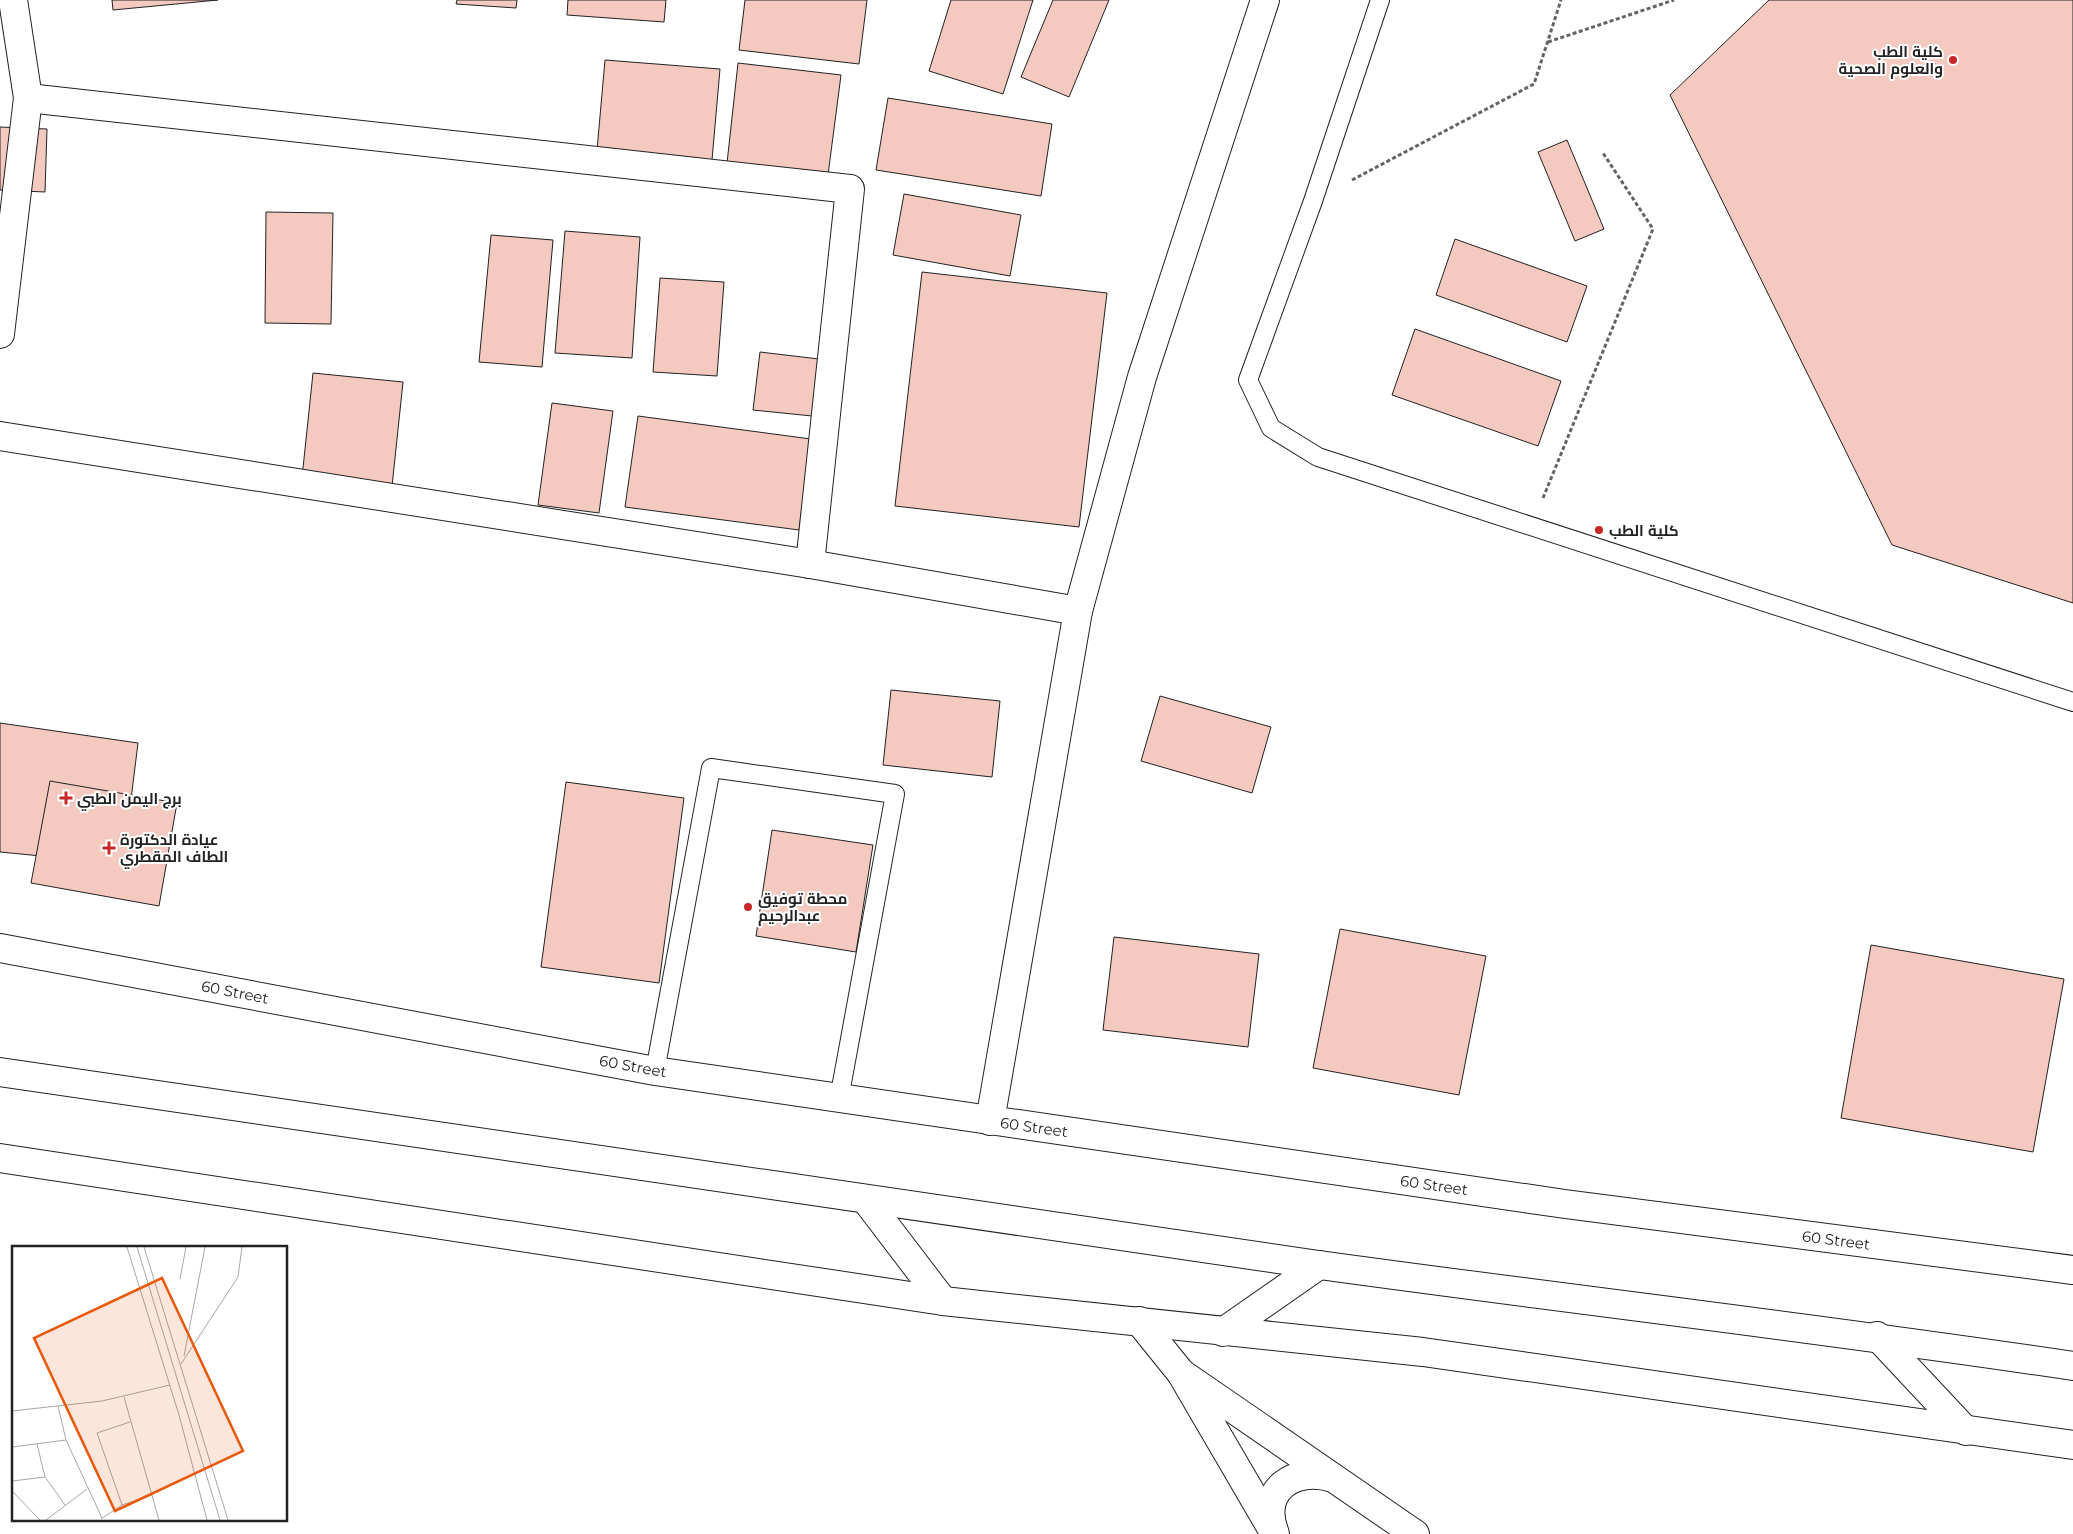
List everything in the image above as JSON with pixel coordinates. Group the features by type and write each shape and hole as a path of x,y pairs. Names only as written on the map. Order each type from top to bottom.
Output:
{"main road":[{"path":"0,334 28,98 13,0"},
{"path":"990,1121 1078,611 1142,377 1265,0"},
{"path":"28,98 850,189 810,564"},
{"path":"0,436 810,564 1078,611"},
{"name":"60 Street","path":"0,948 655,1071 1575,1206 2073,1270"},
{"path":"0,1072 866,1200 1319,1264 1877,1336 2073,1366"},
{"path":"0,1158 943,1301 1423,1352 1966,1432 2073,1445"},
{"path":"866,1200 943,1301"},
{"path":"1223,1332 1319,1264"},
{"path":"1140,1321 1181,1373 1275,1534"},
{"path":"1877,1336 1966,1432"},
{"path":"1181,1373 1415,1534"},
{"path":"1275,1534 1271,1522 1271,1506 1277,1492 1288,1480 1303,1474 1318,1474 1333,1478"}],"lane":[{"path":"1380,0 1313,201 1248,380 1271,428 1318,457 2073,702"},
{"path":"655,1071 711,768 895,794 839,1098"}],"path":[{"path":"1313,201 1534,84 1562,0"},
{"path":"1548,42 1674,0"},
{"path":"1531,526 1653,229 1603,153"}],"building":[{"path":"112,0 218,0 113,10"},
{"path":"457,0 517,0 516,8 456,4"},
{"path":"568,0 666,0 664,22 567,15"},
{"path":"745,0 867,0 859,64 739,50"},
{"path":"951,0 1033,0 1003,94 929,71"},
{"path":"1053,0 1109,0 1069,97 1021,77"},
{"path":"1769,0 2073,0 2073,603 1892,545 1670,95"},
{"path":"605,60 720,69 712,160 597,150"},
{"path":"738,63 841,75 828,175 727,163"},
{"path":"888,98 1052,124 1041,196 876,170"},
{"path":"0,127 47,129 45,192 0,190"},
{"path":"1567,140 1604,229 1575,241 1538,152"},
{"path":"904,194 1021,215 1010,276 893,255"},
{"path":"266,212 333,213 331,324 265,323"},
{"path":"565,231 640,237 632,358 555,353"},
{"path":"491,235 553,240 542,367 479,362"},
{"path":"1455,239 1587,286 1567,342 1436,295"},
{"path":"922,272 1107,293 1079,527 895,506"},
{"path":"660,278 724,282 717,376 653,372"},
{"path":"1415,329 1561,381 1538,446 1392,395"},
{"path":"760,352 819,359 812,416 753,410"},
{"path":"313,373 403,382 391,496 301,487"},
{"path":"552,403 613,411 599,513 538,505"},
{"path":"638,416 811,439 799,530 625,507"},
{"path":"891,690 1000,701 992,777 883,765"},
{"path":"1160,696 1271,727 1252,793 1141,761"},
{"name":"برج اليمن الطبي","path":"0,723 138,743 123,864 0,852"},
{"path":"50,781 177,803 159,906 31,883"},
{"path":"566,782 684,798 659,983 541,967"},
{"path":"772,830 873,845 856,952 756,936"},
{"path":"1340,929 1486,956 1459,1095 1313,1068"},
{"path":"1114,937 1259,954 1248,1047 1103,1030"},
{"path":"1871,945 2064,979 2033,1152 1841,1118"}],"place":[{"name":"كلية الطب والعلوم الصحية","path":"1953,60"},
{"name":"كلية الطب","path":"1599,530"},
{"name":"برج اليمن الطبي","path":"66,798"},
{"name":"عيادة الدكتورة الطاف المقطري","path":"109,848"},
{"name":"محطة توفيق عبدالرحيم","path":"748,907"}]}
